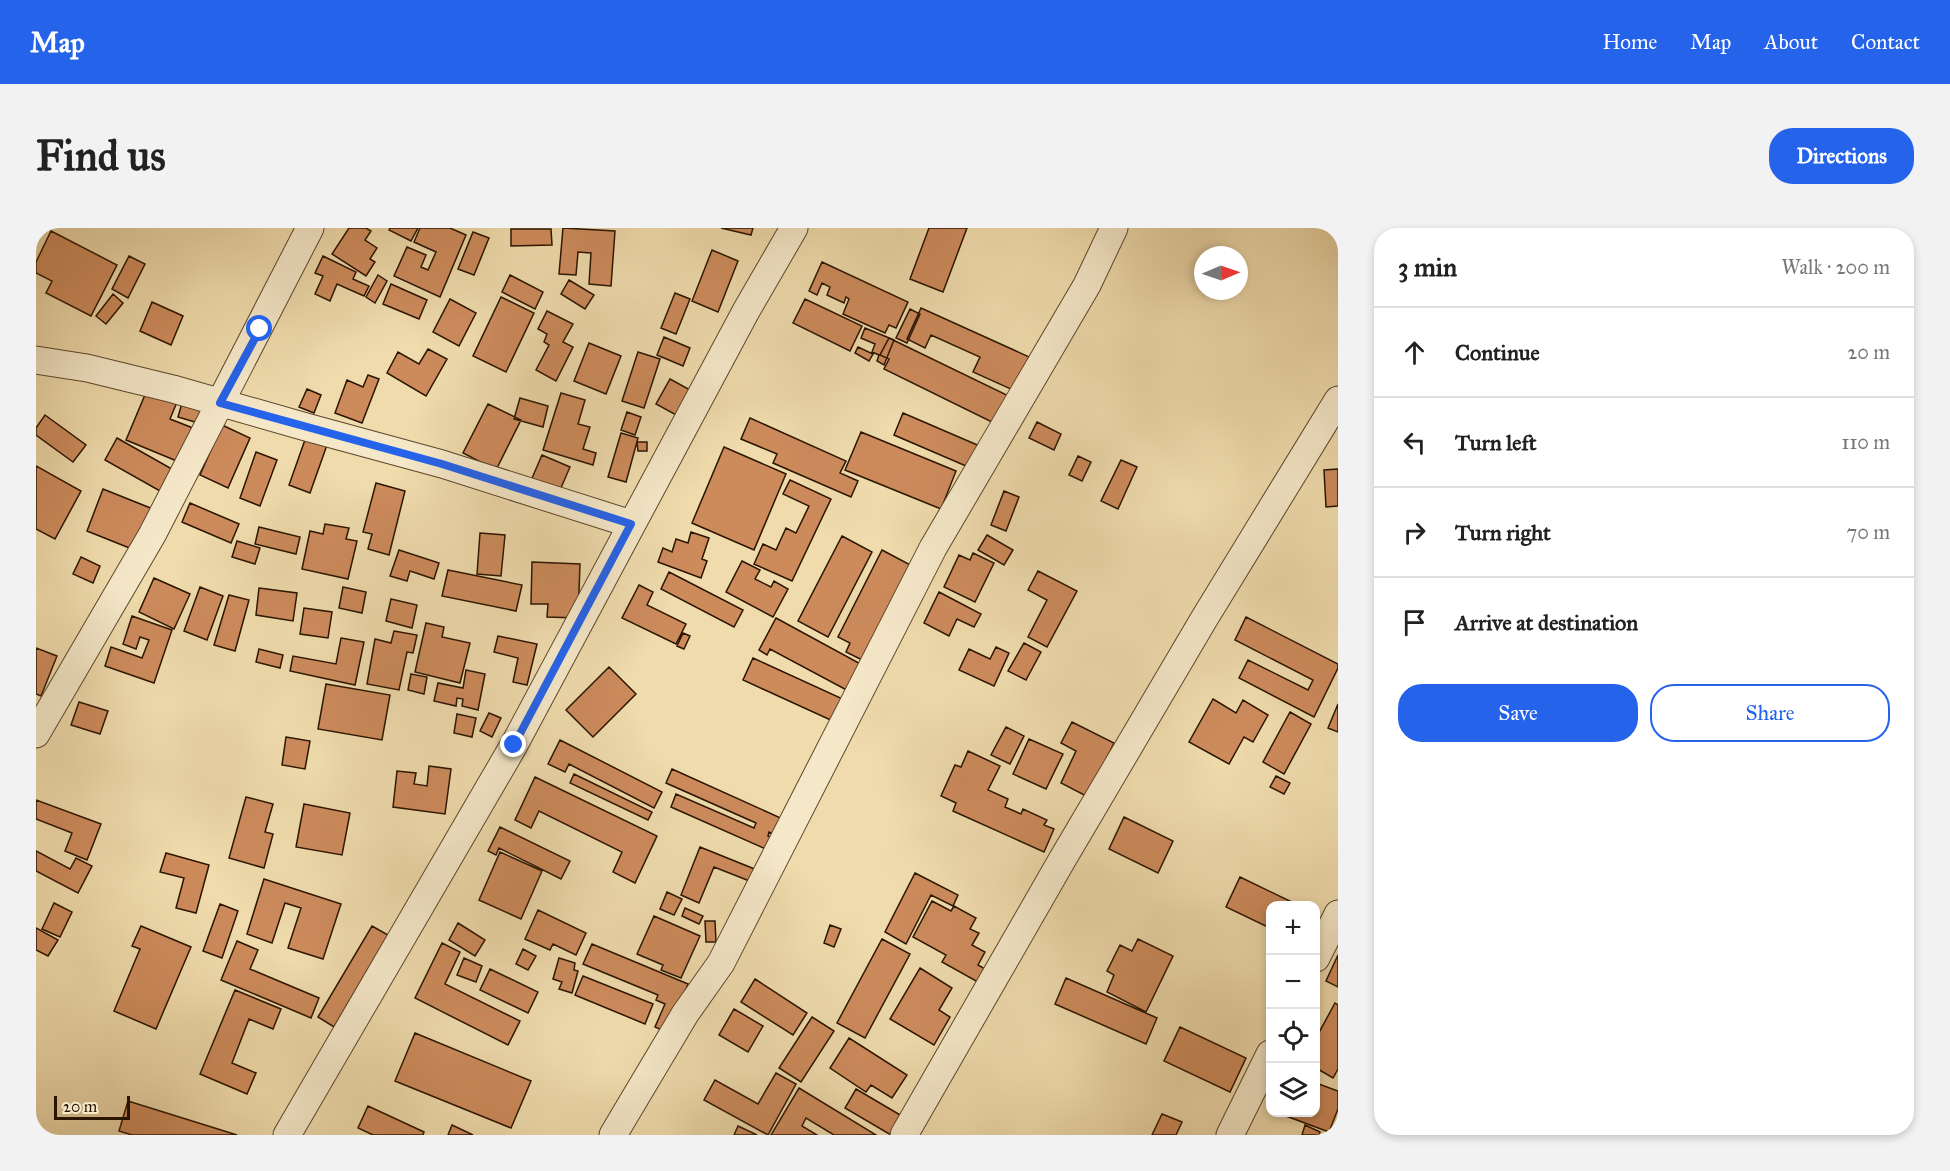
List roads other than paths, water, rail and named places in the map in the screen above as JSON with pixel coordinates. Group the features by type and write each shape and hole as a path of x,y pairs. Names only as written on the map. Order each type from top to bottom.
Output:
{"street":[{"path":"36,734 152,535 310,228"},
{"path":"287,1135 514,745 746,311 794,228"},
{"path":"613,1135 685,1014 721,963 933,548 1086,285 1114,228"},
{"path":"36,360 87,368 173,389 442,464 631,524"},
{"path":"904,1135 1204,619 1338,400"},
{"path":"1318,955 1338,914"},
{"path":"1230,1135 1266,1062"}]}
